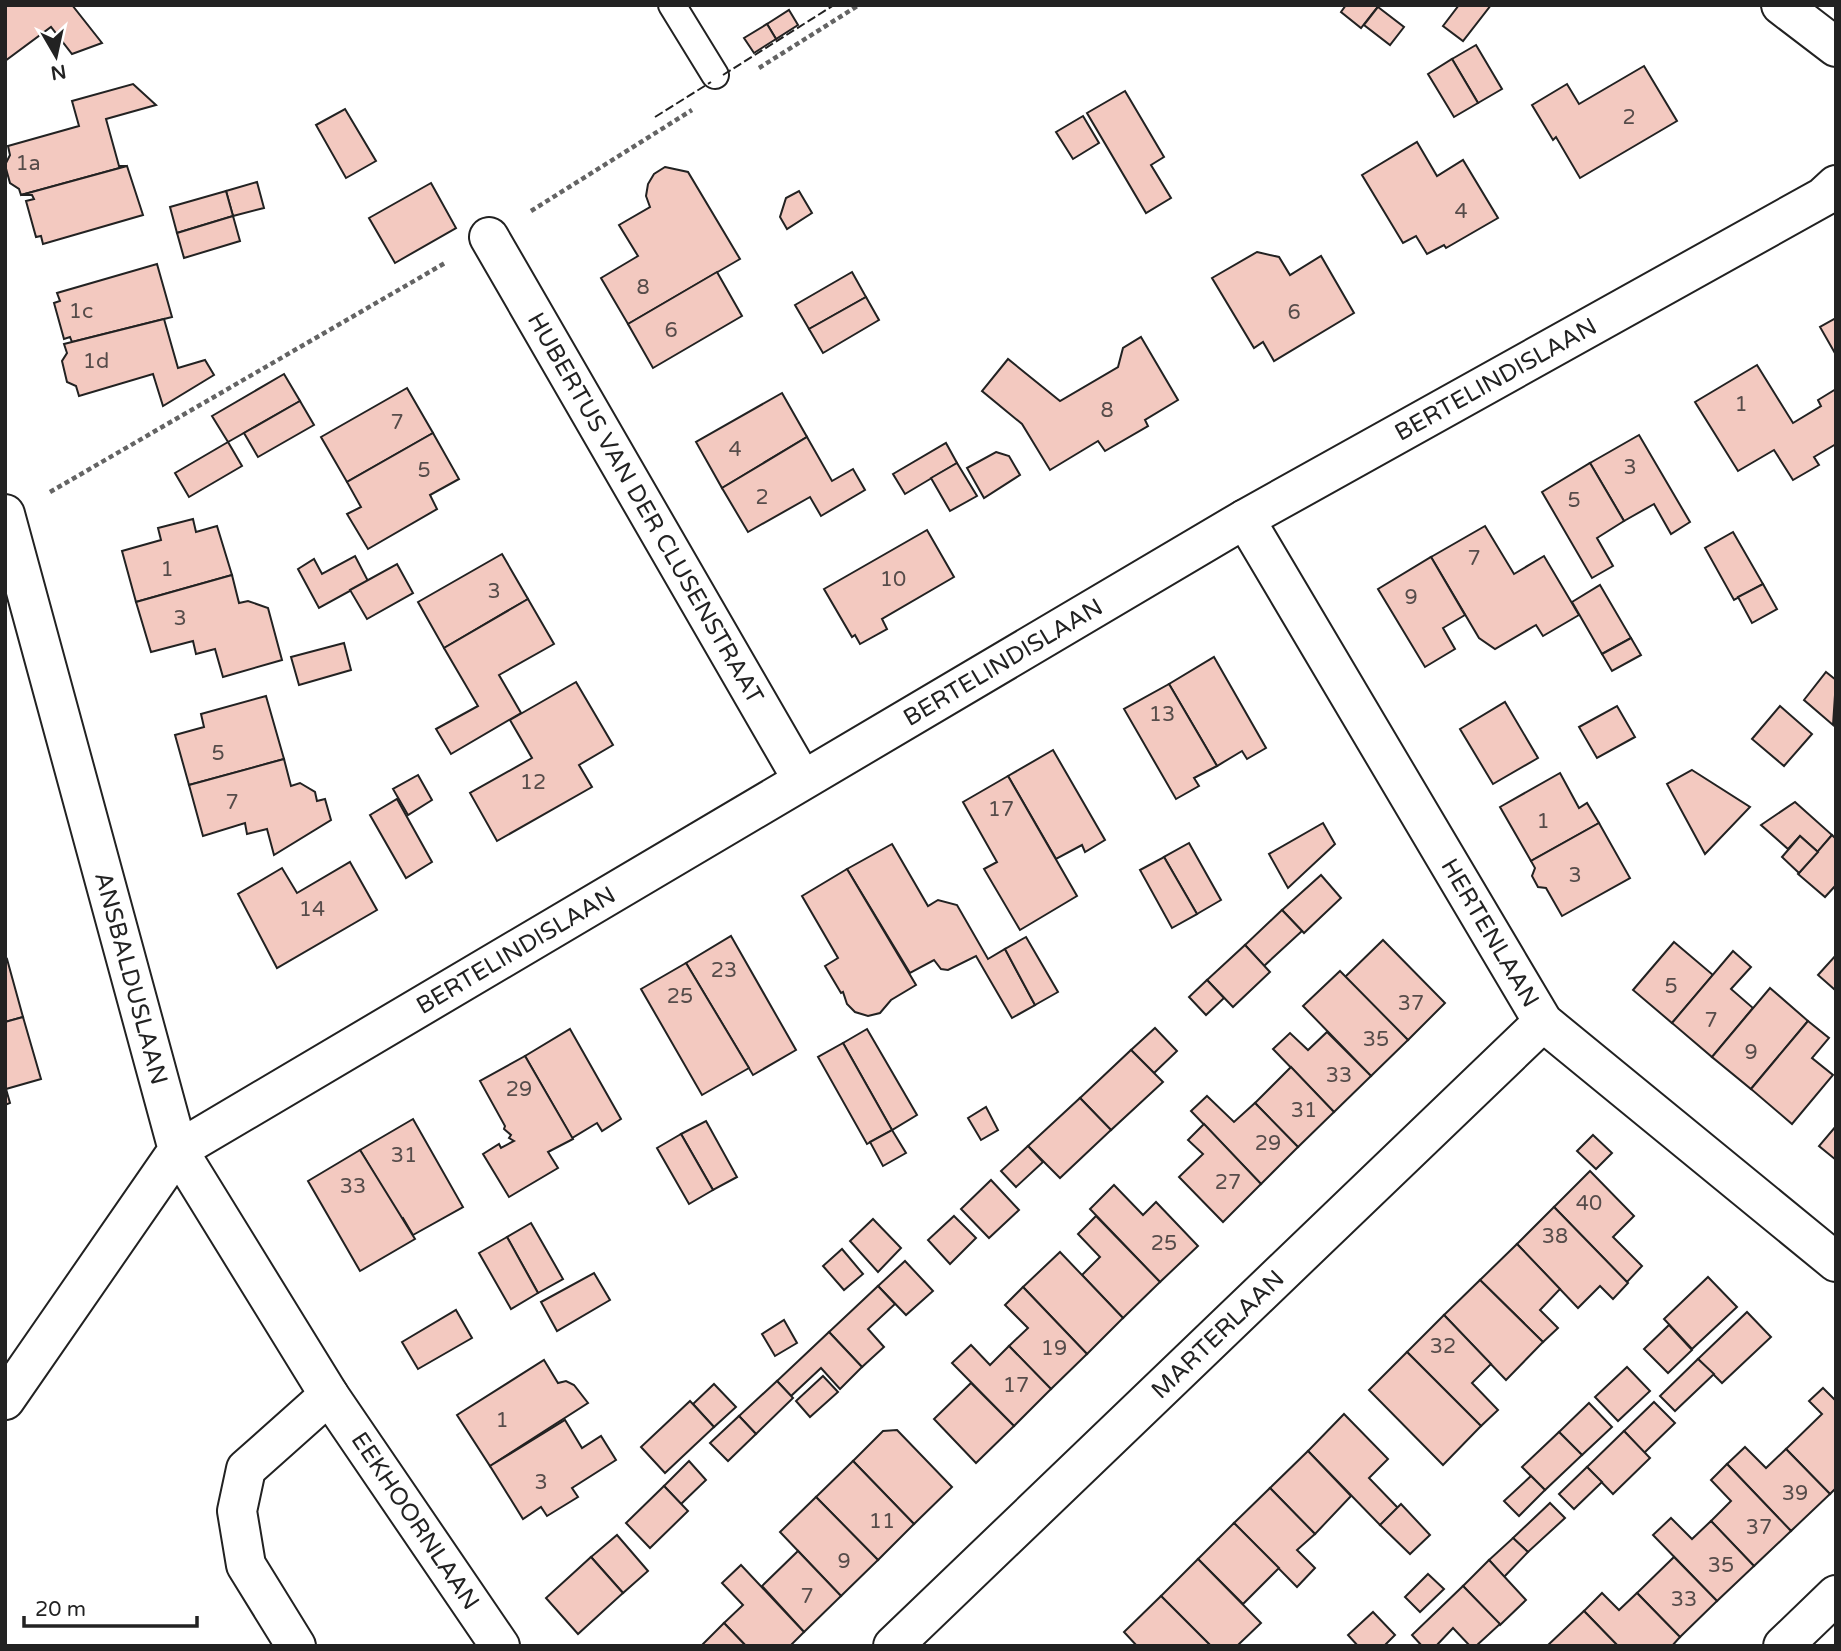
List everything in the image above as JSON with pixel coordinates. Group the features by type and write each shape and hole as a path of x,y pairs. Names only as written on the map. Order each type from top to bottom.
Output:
{"street":[{"path":"1781,5 1836,47"},
{"name":"BERTELINDISLAAN","path":"178,1150 1245,519 1823,197 1836,185"},
{"name":"HUBERTUS VAN DER CLUSENSTRAAT","path":"489,237 802,779"},
{"name":"ANSBALDUSLAAN","path":"6,516 178,1150"},
{"name":"HERTENLAAN","path":"1245,519 1543,1022 1836,1262"},
{"name":"MARTERLAAN","path":"893,1646 1543,1022"},
{"path":"5,1400 178,1150"},
{"name":"EEKHOORNLAAN","path":"178,1150 329,1395 500,1646"},
{"path":"296,1646 246,1566 237,1511 246,1469 329,1395"},
{"path":"1783,1646 1836,1595"}],"lane":[{"path":"672,5 715,75"}],"path":[{"path":"755,71 859,5"},
{"path":"6,516 489,237 697,107"}],"building":[{"path":"5,5 72,5 102,43 72,54 51,27 5,61"},
{"path":"1346,5 1379,5 1361,28 1341,12"},
{"path":"1459,5 1491,5 1463,41 1443,26"},
{"path":"1378,7 1404,27 1390,45 1364,25"},
{"path":"789,10 798,25 776,39 767,24"},
{"path":"767,24 776,39 754,53 744,38"},
{"path":"1476,45 1502,89 1478,103 1452,59"},
{"path":"1452,59 1478,103 1454,117 1428,74"},
{"path":"1644,66 1677,121 1580,178 1556,137 1553,140 1532,105 1567,84 1579,104"},
{"path":"133,84 156,105 106,119 119,166 127,166 21,195 19,189 10,183 5,165 10,155 8,146 79,126 72,101"},
{"path":"1125,91 1164,157 1151,165 1171,198 1146,213 1087,113"},
{"path":"345,109 376,161 346,178 316,125"},
{"path":"1083,116 1099,143 1073,159 1056,132"},
{"path":"1417,142 1437,176 1463,160 1498,218 1446,248 1444,245 1427,254 1416,236 1403,243 1362,175"},
{"path":"127,166 143,215 43,244 41,236 36,237 26,201 34,199 32,195 21,195"},
{"path":"665,167 688,172 740,259 628,324 601,278 638,256 619,225 650,207 646,196 648,184 654,174"},
{"path":"257,182 264,208 233,216 226,191"},
{"path":"431,183 456,228 395,263 369,218"},
{"path":"226,191 233,216 177,233 170,207"},
{"path":"799,191 812,213 787,229 780,217 786,198"},
{"path":"233,216 240,241 184,258 177,233"},
{"path":"1257,252 1279,257 1290,275 1321,256 1354,313 1274,361 1263,342 1254,348 1212,278"},
{"path":"157,264 172,317 72,342 70,337 64,339 54,303 60,301 57,293"},
{"path":"717,272 742,316 653,368 628,324"},
{"path":"852,272 866,297 809,329 795,305"},
{"path":"866,297 879,320 823,353 809,329"},
{"path":"1836,318 1836,355 1820,327"},
{"path":"164,319 178,368 205,360 214,375 163,406 153,374 79,396 76,386 67,382 62,361 67,353 64,344"},
{"path":"1141,337 1178,400 1145,420 1148,426 1105,451 1098,441 1050,470 1022,424 982,391 1008,359 1060,401 1118,367 1123,348"},
{"path":"1757,365 1793,423 1821,406 1818,400 1836,389 1836,444 1814,457 1819,465 1793,480 1774,450 1738,471 1695,402"},
{"path":"284,374 300,401 228,442 212,416"},
{"path":"407,388 433,433 347,482 321,437"},
{"path":"782,393 807,437 722,488 696,442"},
{"path":"300,401 314,425 258,457 244,433"},
{"path":"433,433 459,479 430,495 437,509 368,549 347,514 361,507 347,482"},
{"path":"1639,435 1690,522 1671,534 1654,504 1624,521 1590,463"},
{"path":"807,437 832,481 853,469 865,490 821,516 810,497 748,532 722,488"},
{"path":"228,442 242,466 189,497 175,473"},
{"path":"946,443 957,463 905,494 893,474"},
{"path":"996,452 1009,456 1020,475 984,498 967,468"},
{"path":"957,463 977,496 950,511 931,478"},
{"path":"1590,463 1624,521 1597,538 1613,566 1592,578 1542,492"},
{"path":"193,519 196,532 217,526 232,575 136,602 122,551 161,540 158,528"},
{"path":"1485,526 1514,574 1544,556 1579,615 1543,636 1536,625 1495,649 1479,638 1431,557"},
{"path":"927,530 954,577 882,619 887,629 860,644 855,635 852,637 824,589"},
{"path":"1733,532 1763,584 1734,600 1705,548"},
{"path":"502,554 528,599 444,648 418,602"},
{"path":"355,556 368,581 319,608 298,569 314,559 322,574"},
{"path":"1431,557 1465,615 1443,628 1455,649 1425,667 1378,589"},
{"path":"397,564 413,593 367,619 350,590"},
{"path":"232,575 239,603 248,601 268,608 282,660 223,677 215,649 196,654 193,641 151,652 136,602"},
{"path":"1763,584 1777,609 1752,623 1738,597"},
{"path":"1600,585 1631,638 1602,654 1572,602"},
{"path":"528,599 554,644 499,675 521,713 451,754 436,729 478,706 444,648"},
{"path":"1631,638 1641,655 1612,671 1602,654"},
{"path":"344,643 351,670 299,685 291,657"},
{"path":"1214,657 1266,748 1247,759 1242,751 1217,766 1169,684"},
{"path":"1826,672 1836,680 1833,725 1804,700"},
{"path":"576,682 613,745 579,765 592,787 497,841 470,793 532,758 510,720"},
{"path":"1169,684 1217,766 1194,778 1199,786 1176,799 1124,709"},
{"path":"266,696 284,759 189,785 175,735 204,727 201,714"},
{"path":"1505,702 1538,758 1493,784 1460,729"},
{"path":"1617,706 1635,737 1597,758 1579,727"},
{"path":"1780,706 1812,734 1784,766 1752,739"},
{"path":"1053,750 1105,840 1085,852 1082,845 1056,859 1008,776"},
{"path":"284,759 291,786 300,783 315,792 317,801 325,799 331,820 274,855 267,829 247,834 245,823 203,836 189,785"},
{"path":"1692,770 1750,807 1705,854 1667,784"},
{"path":"1560,773 1579,808 1587,803 1599,823 1531,861 1500,807"},
{"path":"418,775 432,800 408,815 393,789"},
{"path":"1008,776 1077,896 1020,930 984,869 997,862 963,802"},
{"path":"397,799 432,862 406,878 370,815"},
{"path":"1795,802 1832,835 1818,852 1800,836 1788,849 1761,825"},
{"path":"1323,823 1335,844 1288,888 1269,854"},
{"path":"1599,823 1630,878 1562,916 1546,888 1538,887 1532,876 1535,868 1531,861"},
{"path":"1832,835 1836,839 1836,885 1825,897 1798,874"},
{"path":"1800,836 1818,852 1799,873 1782,857"},
{"path":"1189,843 1221,900 1197,914 1164,857"},
{"path":"892,844 928,906 938,900 957,905 988,959 1005,949 1035,1005 1012,1018 976,956 948,970 941,969 934,960 910,973 847,869"},
{"path":"1164,857 1197,914 1172,928 1140,870"},
{"path":"350,862 377,910 277,968 238,894 282,868 297,893"},
{"path":"847,869 916,985 891,1000 880,1013 868,1016 855,1012 847,1004 843,992 841,993 825,966 838,958 802,896"},
{"path":"1321,875 1341,898 1304,933 1282,910"},
{"path":"1282,910 1302,931 1264,966 1245,945"},
{"path":"731,936 796,1050 753,1075 686,963"},
{"path":"1026,937 1058,992 1035,1005 1005,949"},
{"path":"1383,940 1445,1003 1408,1040 1345,977"},
{"path":"1674,942 1713,975 1672,1023 1633,990"},
{"path":"1245,945 1270,972 1233,1007 1207,980"},
{"path":"1733,951 1751,967 1731,989 1753,1008 1712,1057 1672,1023"},
{"path":"1836,955 1836,988 1834,989 1818,975"},
{"path":"7,959 23,1017 5,1022 5,960"},
{"path":"686,963 749,1068 702,1095 641,989"},
{"path":"1340,971 1408,1040 1371,1076 1303,1006"},
{"path":"1207,980 1224,998 1206,1015 1189,997"},
{"path":"1770,988 1808,1021 1751,1089 1712,1057"},
{"path":"23,1017 41,1079 6,1089 10,1103 5,1105 5,1022"},
{"path":"1808,1021 1829,1038 1812,1058 1833,1075 1792,1124 1751,1089"},
{"path":"1155,1028 1177,1051 1154,1073 1131,1050"},
{"path":"570,1029 621,1119 602,1131 597,1123 572,1138 525,1056"},
{"path":"867,1029 917,1115 892,1130 843,1043"},
{"path":"1327,1032 1371,1076 1334,1112 1273,1049 1290,1033 1308,1050"},
{"path":"843,1043 892,1130 867,1144 818,1057"},
{"path":"1131,1050 1163,1082 1111,1130 1080,1098"},
{"path":"525,1056 573,1139 548,1152 558,1168 509,1197 483,1154 499,1144 501,1148 514,1141 509,1138 511,1135 504,1129 505,1126 480,1081"},
{"path":"1291,1067 1334,1112 1298,1147 1255,1103"},
{"path":"1207,1096 1234,1122 1255,1103 1298,1147 1261,1184 1191,1111"},
{"path":"1080,1098 1111,1130 1060,1178 1028,1146"},
{"path":"986,1107 998,1130 981,1140 968,1118"},
{"path":"413,1119 463,1207 413,1235 360,1150"},
{"path":"706,1121 737,1177 713,1190 681,1134"},
{"path":"1204,1124 1261,1184 1223,1222 1179,1177 1203,1154 1188,1140"},
{"path":"1836,1126 1836,1160 1819,1146"},
{"path":"892,1130 906,1153 883,1166 870,1142"},
{"path":"681,1134 713,1190 689,1204 657,1148"},
{"path":"1593,1135 1612,1153 1596,1169 1577,1151"},
{"path":"1028,1146 1043,1162 1016,1187 1001,1171"},
{"path":"360,1150 415,1239 360,1271 308,1181"},
{"path":"1590,1171 1634,1216 1613,1237 1642,1266 1627,1282 1554,1207"},
{"path":"991,1180 1019,1210 989,1238 961,1209"},
{"path":"1114,1185 1143,1215 1156,1202 1198,1246 1160,1282 1090,1209"},
{"path":"1554,1207 1628,1283 1613,1299 1600,1286 1578,1308 1517,1244"},
{"path":"954,1216 976,1238 950,1264 928,1240"},
{"path":"1096,1216 1160,1282 1123,1318 1082,1275 1100,1257 1078,1234"},
{"path":"873,1219 901,1248 878,1272 850,1241"},
{"path":"531,1223 563,1279 538,1293 507,1237"},
{"path":"507,1237 538,1293 511,1309 479,1253"},
{"path":"1517,1244 1560,1289 1540,1310 1558,1328 1543,1342 1480,1280"},
{"path":"842,1249 863,1274 844,1290 823,1266"},
{"path":"1060,1252 1123,1318 1087,1354 1023,1287"},
{"path":"905,1261 933,1291 906,1315 878,1286"},
{"path":"594,1273 610,1300 557,1331 541,1302"},
{"path":"1708,1277 1737,1307 1692,1349 1664,1319"},
{"path":"1480,1280 1543,1342 1506,1380 1444,1315"},
{"path":"878,1286 895,1304 868,1329 884,1347 862,1367 829,1332"},
{"path":"1023,1287 1087,1354 1051,1389 1009,1346 1028,1328 1005,1305"},
{"path":"456,1310 472,1338 418,1369 402,1342"},
{"path":"1747,1312 1771,1337 1722,1383 1698,1359"},
{"path":"1444,1315 1491,1364 1472,1383 1498,1410 1481,1426 1407,1352"},
{"path":"784,1320 797,1343 775,1356 762,1334"},
{"path":"1669,1325 1692,1350 1668,1373 1644,1349"},
{"path":"829,1332 862,1367 840,1389 821,1368 791,1396 777,1381"},
{"path":"971,1345 990,1365 1009,1346 1051,1389 1014,1426 952,1363"},
{"path":"1407,1352 1481,1426 1443,1465 1369,1390"},
{"path":"1698,1359 1714,1374 1675,1411 1660,1396"},
{"path":"544,1360 558,1383 566,1381 574,1385 588,1403 490,1466 457,1415"},
{"path":"1627,1367 1650,1391 1618,1421 1595,1397"},
{"path":"823,1376 838,1392 810,1417 796,1401"},
{"path":"777,1381 793,1398 756,1434 739,1416"},
{"path":"971,1383 1014,1426 976,1463 934,1419"},
{"path":"714,1384 736,1407 714,1427 693,1404"},
{"path":"1823,1388 1836,1401 1836,1488 1830,1494 1786,1449 1822,1414 1809,1401"},
{"path":"690,1401 714,1427 665,1473 641,1447"},
{"path":"1654,1402 1675,1423 1644,1453 1624,1431"},
{"path":"1589,1403 1612,1427 1582,1455 1559,1432"},
{"path":"1344,1414 1388,1459 1369,1478 1398,1508 1380,1525 1308,1451"},
{"path":"739,1416 756,1434 728,1461 710,1443"},
{"path":"565,1420 582,1448 601,1436 616,1460 572,1488 578,1497 547,1516 541,1507 523,1519 490,1466"},
{"path":"897,1430 952,1487 914,1524 853,1461 883,1431"},
{"path":"1624,1431 1650,1458 1613,1494 1587,1467"},
{"path":"1559,1432 1582,1455 1545,1490 1522,1467"},
{"path":"1745,1447 1766,1468 1786,1449 1830,1494 1791,1531 1727,1464"},
{"path":"1308,1451 1351,1496 1315,1534 1270,1488"},
{"path":"689,1461 706,1480 681,1504 664,1486"},
{"path":"853,1461 914,1524 878,1560 816,1497"},
{"path":"1727,1464 1791,1531 1754,1566 1711,1521 1731,1501 1711,1480"},
{"path":"1587,1467 1602,1482 1574,1509 1559,1494"},
{"path":"1531,1476 1545,1490 1519,1516 1504,1501"},
{"path":"664,1486 688,1511 650,1548 626,1523"},
{"path":"1270,1488 1315,1534 1297,1550 1315,1568 1297,1587 1234,1523"},
{"path":"816,1497 878,1560 841,1596 780,1532"},
{"path":"1550,1503 1565,1518 1528,1552 1513,1538"},
{"path":"1401,1504 1430,1535 1410,1554 1380,1525"},
{"path":"1671,1518 1692,1539 1711,1521 1754,1566 1717,1601 1653,1535"},
{"path":"1234,1523 1279,1568 1243,1604 1198,1559"},
{"path":"617,1535 648,1571 623,1593 591,1557"},
{"path":"1513,1538 1528,1552 1504,1577 1489,1560"},
{"path":"798,1551 841,1596 804,1632 762,1586"},
{"path":"591,1557 623,1593 578,1634 546,1598"},
{"path":"1674,1557 1717,1601 1680,1637 1637,1593"},
{"path":"1198,1559 1261,1623 1239,1644 1241,1646 1211,1646 1161,1596"},
{"path":"1489,1560 1526,1600 1500,1625 1463,1586"},
{"path":"741,1565 804,1632 790,1646 746,1646 724,1623 743,1605 722,1583"},
{"path":"1428,1574 1444,1589 1420,1612 1405,1597"},
{"path":"1463,1586 1500,1624 1476,1646 1470,1646 1453,1628 1436,1646 1422,1646 1412,1635"},
{"path":"1602,1593 1619,1610 1637,1593 1680,1637 1672,1646 1618,1646 1584,1611"},
{"path":"1161,1596 1211,1646 1137,1646 1124,1632"},
{"path":"1584,1611 1618,1646 1547,1646"},
{"path":"1373,1612 1395,1635 1384,1646 1358,1646 1348,1635"},
{"path":"724,1623 746,1646 701,1646"}],"fence":[{"path":"723,75 834,5"},
{"path":"655,117 711,82"}]}
